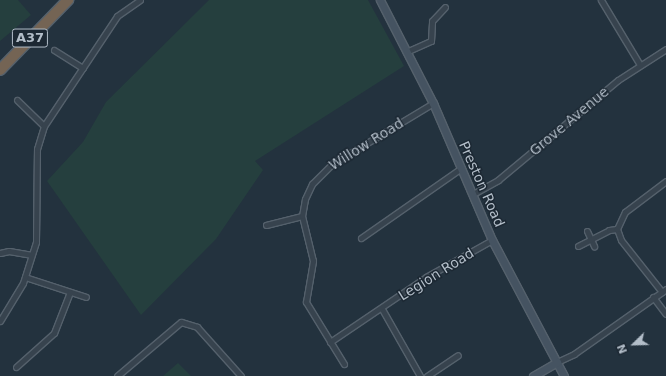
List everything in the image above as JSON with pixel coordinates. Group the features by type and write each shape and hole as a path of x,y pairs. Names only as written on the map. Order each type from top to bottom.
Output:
{"highway":[{"name":"A37","path":"0,70 68,0"}],"street":[{"path":"0,321 25,277 38,231 37,149 44,126 117,16 140,0"},
{"name":"Preston Road","path":"380,0 432,103 492,240 564,376"},
{"path":"601,0 640,65"},
{"path":"406,52 431,41 432,21 445,7"},
{"path":"54,50 83,68"},
{"name":"Grove Avenue","path":"473,194 498,180 618,80 666,50"},
{"path":"17,100 44,126"},
{"name":"Willow Road","path":"344,364 306,302 313,261 302,216 305,199 321,174 432,103"},
{"path":"361,238 460,168"},
{"path":"533,376 574,354 664,290 621,240 617,230 625,212 666,181"},
{"path":"266,225 302,216"},
{"path":"578,246 590,239 617,230"},
{"path":"587,231 594,246"},
{"name":"Legion Road","path":"330,342 382,309 426,277 492,240"},
{"path":"0,253 9,251 31,255"},
{"path":"25,277 86,297"},
{"path":"16,367 54,333 70,292"},
{"path":"653,297 666,314"},
{"path":"382,309 420,376"},
{"path":"117,376 181,322 197,327 241,376"},
{"path":"427,376 458,355"}],"green space":[{"path":"0,0 18,0 31,15 0,41"},
{"path":"209,0 368,0 404,66 255,161 263,170 216,239 141,315 47,181 83,142 106,102"},
{"path":"178,363 191,376 163,376"}]}
